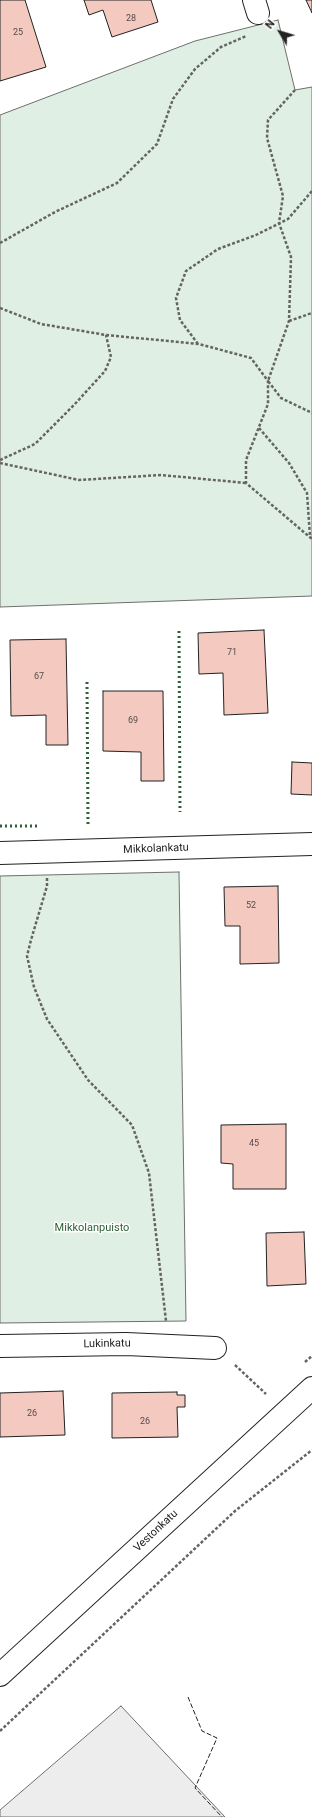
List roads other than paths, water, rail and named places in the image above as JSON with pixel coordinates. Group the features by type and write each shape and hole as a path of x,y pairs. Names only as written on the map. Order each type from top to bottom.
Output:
{"street":[{"name":"Mikkolankatu","path":"0,853 312,844"},
{"name":"Lukinkatu","path":"0,1346 126,1344 215,1348"},
{"name":"Vestonkatu","path":"0,1675 312,1388"}],"park label":[{"name":"Mikkolanpuisto","path":"92,1228"}]}
